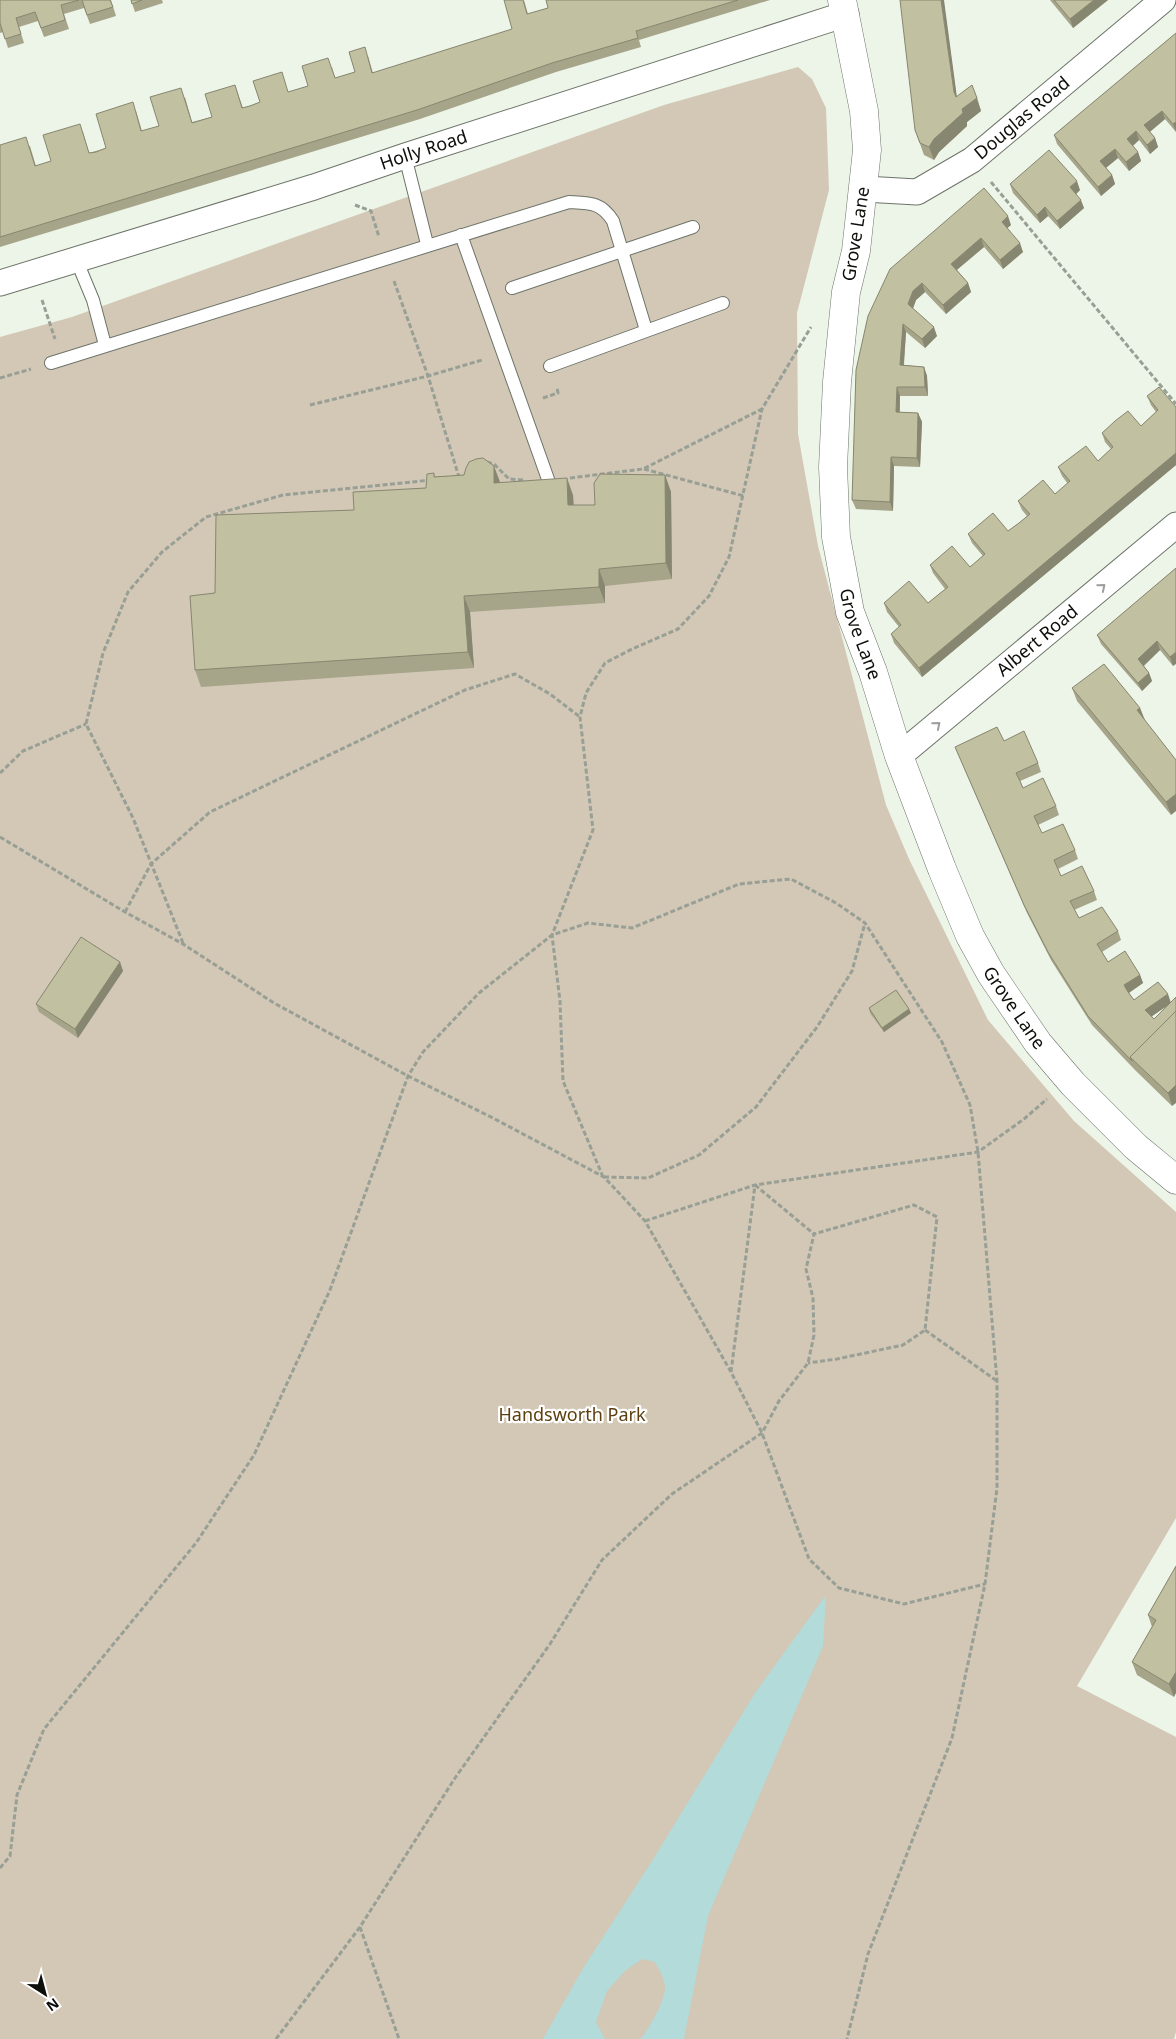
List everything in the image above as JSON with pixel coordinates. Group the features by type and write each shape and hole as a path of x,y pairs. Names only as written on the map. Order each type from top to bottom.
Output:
{"street":[{"name":"Douglas Road","path":"864,189 918,192 972,160 1163,0"},
{"name":"Holly Road","path":"0,283 314,187 844,7"},
{"name":"Grove Lane","path":"844,7 864,110 867,150 856,251 846,292 833,467 836,537 850,612 873,672 899,756 942,870 970,936 991,974 1038,1043 1073,1084 1136,1147 1176,1180"},
{"name":"Albert Road","path":"899,756 1176,525"}],"lane":[{"path":"405,156 427,244"},
{"path":"56,361 427,244 569,202 590,203 606,210 613,221 646,330"},
{"path":"512,288 693,227"},
{"path":"461,235 549,482"},
{"path":"76,259 94,300 105,345"},
{"path":"550,366 722,303"}],"path":[{"path":"972,160 1176,404"},
{"path":"314,187 371,211 428,376 459,477 449,478"},
{"path":"0,378 56,361 34,273"},
{"path":"604,1177 563,1081 560,1001 552,934 593,830 580,717 586,693 605,663 678,629 709,596 729,556 762,409 813,324"},
{"path":"310,405 428,376 504,354"},
{"path":"523,406 558,393 550,366"},
{"path":"744,496 643,469 762,409"},
{"path":"183,944 133,818 86,724 104,653 128,592 162,552 206,517 283,495 440,479"},
{"path":"126,912 151,864 210,812 465,690 515,674 550,694 580,717"},
{"path":"0,772 23,751 86,724"},
{"path":"0,837 183,944 274,1003 408,1076 491,1117 604,1177 645,1221 731,1372 762,1433 809,1559 839,1588 904,1604 985,1584"},
{"path":"0,1868 10,1856 17,1795 44,1729 196,1543 254,1455 330,1290 408,1076 423,1052 479,993 552,934 588,923 632,928 739,884 791,879 836,903 865,923 942,1042 970,1105 978,1152 997,1381 997,1488 985,1584 952,1738 868,1954 847,2039"},
{"path":"604,1177 648,1178 699,1155 756,1107 817,1027 852,972 865,923"},
{"path":"645,1221 755,1185 978,1152 1024,1119 1052,1095 1073,1084"},
{"path":"755,1185 814,1234"},
{"path":"731,1372 755,1185"},
{"path":"808,1363 904,1345 925,1330 937,1218 914,1205 814,1234"},
{"path":"276,2039 360,1928 455,1778 550,1644 602,1560 672,1494 762,1433 779,1401 808,1363 814,1335 813,1298 806,1270 814,1234"},
{"path":"925,1330 997,1381"},
{"path":"360,1928 399,2039"}],"green space":[{"name":"Handsworth Park","path":"798,67 812,79 826,108 829,190 797,313 798,434 818,546 886,805 909,859 988,1020 1074,1121 1176,1212 1176,1518 1077,1686 1176,1737 1176,2032 1174,2039 0,2039 0,337 72,317 664,105"}],"water":[{"path":"826,1595 823,1646 708,1916 684,2039 640,2039 656,2015 665,1992 662,1977 655,1962 642,1959 625,1971 607,1991 596,2022 605,2039 543,2039 582,1970 652,1861 755,1693"}],"building":[{"path":"0,0 79,0 61,5 65,20 41,28 35,12 16,18 21,34 5,39 0,23"},
{"path":"82,0 110,0 113,7 87,15"},
{"path":"131,0 142,0 132,4"},
{"path":"504,0 523,0 527,14 548,8 546,0 738,0 636,31 638,38 552,63 417,110 0,237 0,145 26,137 35,166 51,161 43,135 80,124 89,153 96,152 106,148 96,114 133,102 141,131 159,126 150,97 181,88 192,123 212,117 205,94 235,85 242,108 250,106 260,102 253,81 282,72 288,92 308,86 302,66 328,58 335,78 355,72 349,52 365,47 372,73 512,29"},
{"path":"900,0 941,0 954,92 956,97 972,85 977,98 962,109 963,113 934,139 929,147 920,143 915,130"},
{"path":"1054,0 1094,0 1070,19"},
{"path":"1176,33 1176,122 1173,124 1162,111 1144,125 1155,138 1147,145 1136,131 1127,139 1138,152 1126,162 1115,149 1100,161 1112,175 1098,187 1054,135"},
{"path":"1049,150 1077,181 1070,187 1081,200 1057,221 1045,207 1037,215 1010,184"},
{"path":"984,188 1008,216 1002,222 1020,243 1000,260 981,238 951,264 968,283 943,305 922,283 913,291 908,304 934,327 922,339 903,324 900,365 924,367 925,387 897,387 896,412 918,413 917,458 891,457 890,502 852,500 856,370 868,316 890,269"},
{"path":"1159,387 1176,407 1176,453 919,668 891,634 901,625 884,603 909,581 928,603 948,587 930,565 952,546 970,567 985,554 968,534 993,513 1008,531 1019,523 1030,514 1018,501 1043,480 1055,494 1070,481 1058,467 1086,446 1098,461 1113,447 1102,433 1128,411 1141,426 1158,410 1147,396"},
{"path":"483,458 494,466 494,483 567,478 568,505 595,505 594,483 600,474 665,475 666,563 599,569 599,587 464,596 468,652 195,670 190,596 215,593 216,515 354,510 353,492 426,488 427,474 434,473 434,477 464,475 469,462"},
{"path":"1176,568 1176,652 1170,657 1157,641 1138,659 1149,673 1138,683 1097,635"},
{"path":"1104,664 1140,708 1137,710 1176,760 1176,794 1166,802 1072,688"},
{"path":"997,727 1004,741 1024,731 1038,763 1016,773 1023,788 1043,778 1056,806 1034,816 1042,833 1063,824 1075,850 1054,860 1061,876 1082,866 1094,891 1070,901 1079,918 1102,907 1118,931 1097,944 1108,962 1125,951 1140,975 1124,985 1134,1000 1158,982 1168,994 1145,1010 1154,1019 1176,997 1176,1011 1130,1057 1132,1061 1088,1016 1048,952 1024,905 955,747"},
{"path":"81,937 120,962 75,1029 36,1004"},
{"path":"896,990 909,1009 882,1028 869,1008"},
{"path":"1176,1011 1176,1085 1168,1093 1130,1057"},
{"path":"1176,1566 1176,1672 1169,1684 1132,1662 1156,1620 1148,1615"}]}
